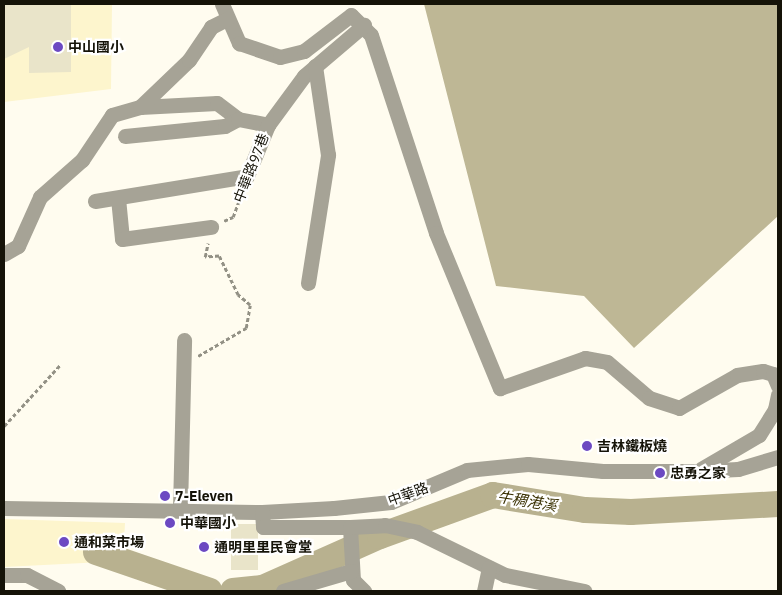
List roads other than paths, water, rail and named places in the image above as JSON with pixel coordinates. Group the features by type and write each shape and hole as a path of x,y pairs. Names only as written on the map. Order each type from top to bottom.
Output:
{"street":[{"path":"222,4 239,43 280,57 304,51 351,14 364,25 371,35 436,233 500,388 585,358 607,362 648,398 679,408 737,375 777,376"},
{"path":"140,107 189,60 211,27 227,19"},
{"name":"中華路97巷","path":"118,198 247,176 268,124 315,66 364,25"},
{"path":"308,283 328,155 315,66"},
{"path":"4,267 7,252 18,246 40,198 82,160 112,115 140,107 217,103 238,119 268,124"},
{"path":"125,136 224,126 238,119"},
{"path":"95,201 118,198 122,239 210,226"},
{"path":"180,508 184,340"},
{"path":"759,435 775,409 778,394"},
{"path":"697,471 759,435 778,428"},
{"name":"中華路","path":"4,508 180,508 262,512 391,502 467,470 528,464 603,471 697,471 738,469 778,457"},
{"path":"262,512 263,528 350,530 384,525 417,532 489,568 584,591"},
{"path":"350,530 351,569 364,591"},
{"path":"484,591 489,568"},
{"path":"283,591 351,569"},
{"path":"4,575 27,575 58,591"}],"waterway":[{"name":"牛稠港溪","path":"233,591 263,588 380,536 493,495 585,510 631,512 778,504"},
{"name":"牛稠港溪","path":"96,552 210,591"}],"place":[{"name":"中山國小","path":"58,47"},
{"name":"吉林鐵板燒","path":"587,446"},
{"name":"忠勇之家","path":"660,473"},
{"name":"7-Eleven","path":"165,496"},
{"name":"中華國小","path":"170,523"},
{"name":"通和菜市場","path":"64,542"},
{"name":"通明里里民會堂","path":"204,547"}]}
